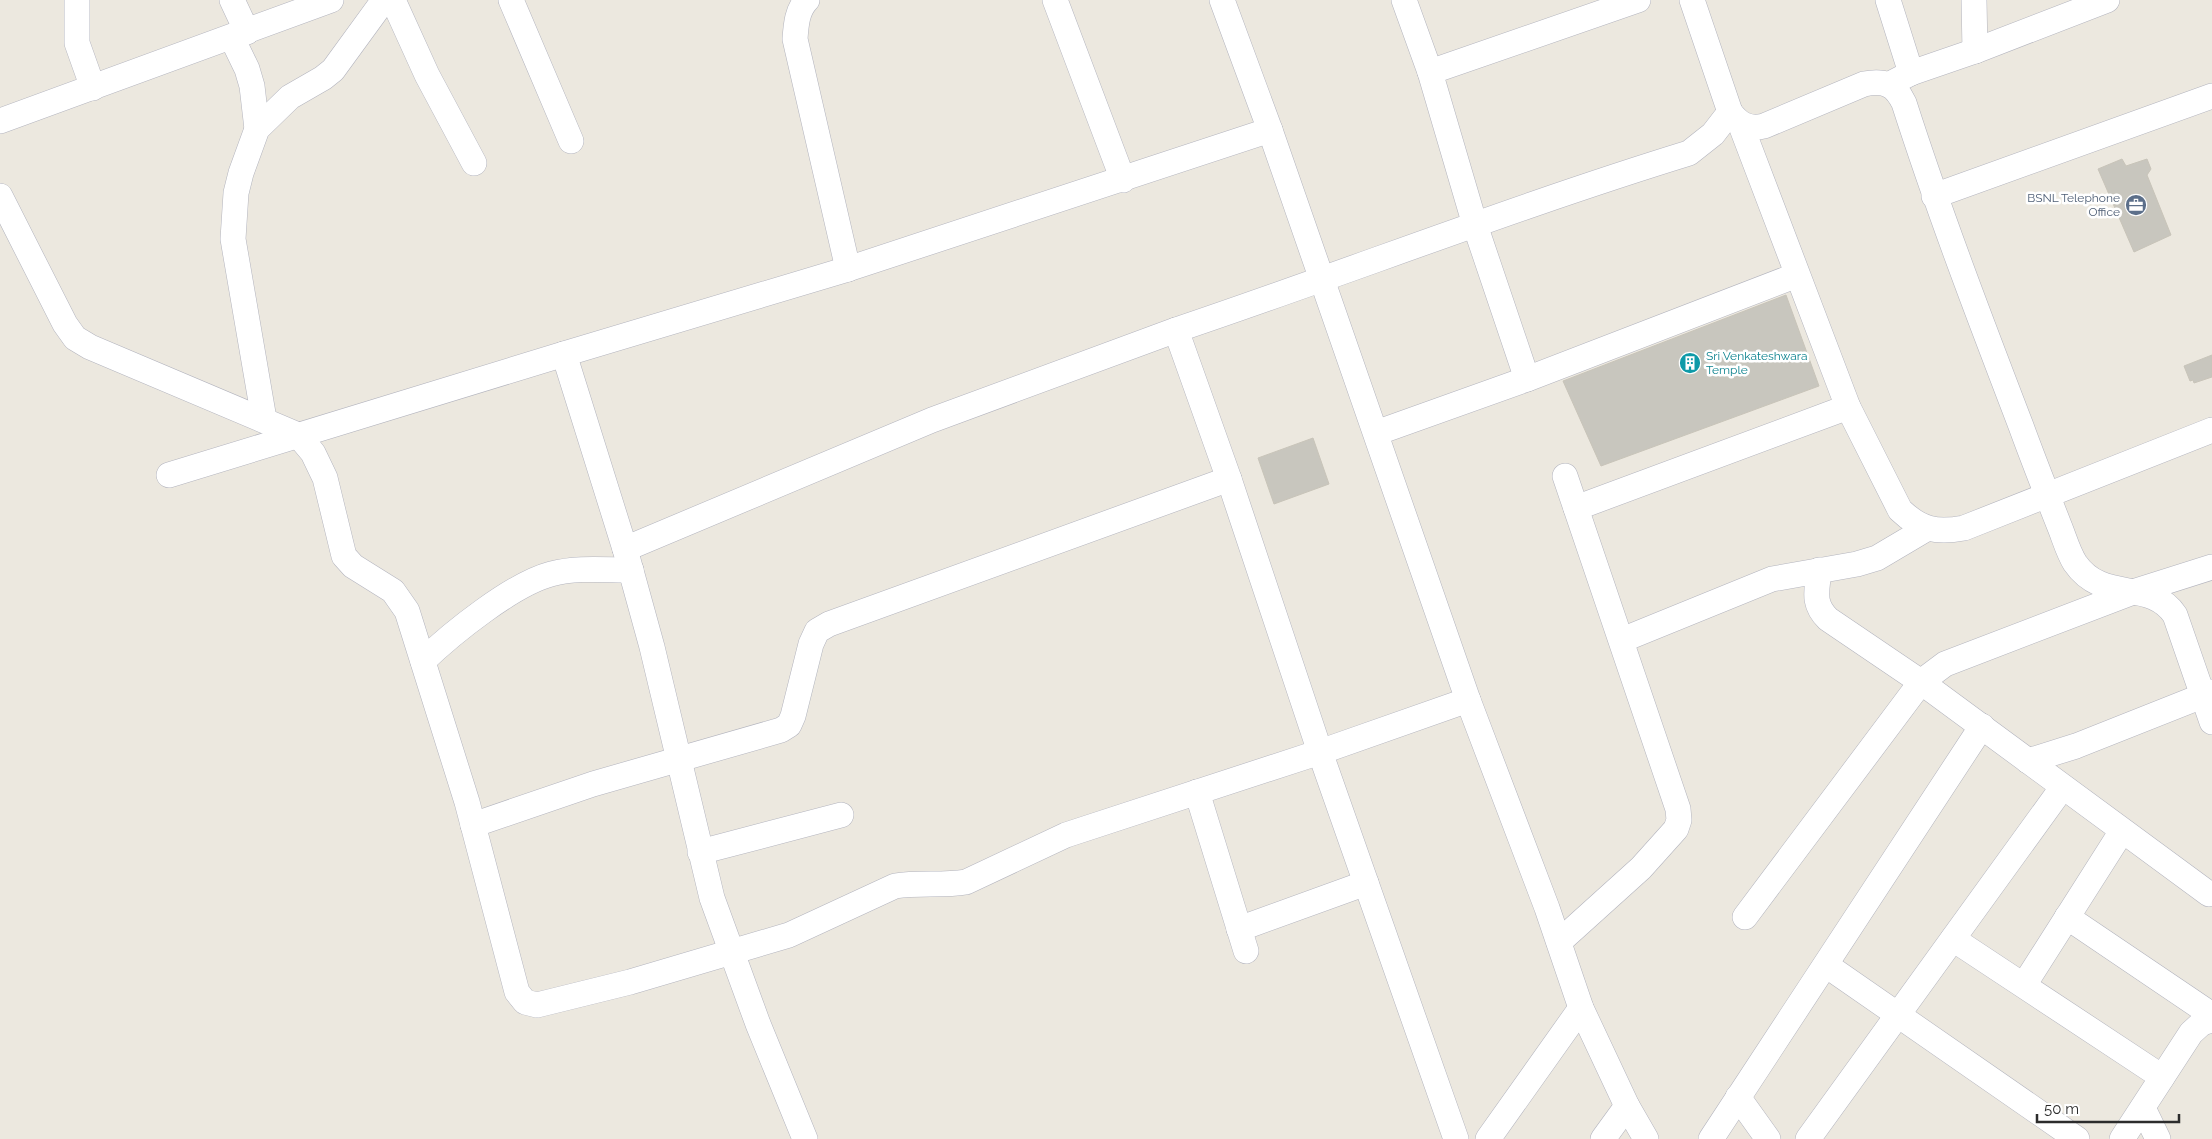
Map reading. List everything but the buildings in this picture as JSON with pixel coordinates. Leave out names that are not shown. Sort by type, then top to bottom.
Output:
[{"type":"street","points":[[77,0],[77,43],[92,88]]},
{"type":"street","points":[[232,0],[252,86],[257,129]]},
{"type":"street","points":[[0,121],[331,0]]},
{"type":"street","points":[[264,419],[233,238],[236,193],[241,173],[257,129],[290,97],[324,78],[333,70],[384,0]]},
{"type":"street","points":[[393,0],[427,75],[474,163]]},
{"type":"street","points":[[511,0],[571,141]]},
{"type":"street","points":[[807,0],[802,5],[796,22],[795,39],[848,269]]},
{"type":"street","points":[[1055,0],[1123,180]]},
{"type":"street","points":[[1222,0],[1270,130],[1468,700],[1560,942],[1582,1008],[1627,1106],[1646,1139]]},
{"type":"street","points":[[1404,0],[1430,72],[1475,225],[1527,379]]},
{"type":"street","points":[[1430,72],[1638,0]]},
{"type":"street","points":[[1692,0],[1735,117],[1848,407],[1900,510],[1912,522],[1926,529],[1946,531],[1964,528],[2212,430]]},
{"type":"street","points":[[1888,0],[1900,78],[1899,93],[1904,103],[1934,196],[2046,494],[2074,560],[2084,575],[2100,585],[2158,598],[2169,606],[2175,615],[2208,694],[2212,722]]},
{"type":"street","points":[[1974,0],[1975,50]]},
{"type":"street","points":[[1735,117],[1756,128],[1864,84],[1900,78],[2105,0]]},
{"type":"street","points":[[1934,196],[2212,96]]},
{"type":"street","points":[[423,661],[438,647],[526,583],[551,574],[628,560],[932,420],[1176,330],[1322,281],[1475,225],[1689,153],[1735,117]]},
{"type":"street","points":[[169,475],[848,269],[1123,180],[1270,130]]},
{"type":"street","points":[[0,196],[65,324],[76,338],[90,347],[298,435],[313,453],[325,478],[344,556],[353,566],[393,591],[407,611],[473,825],[517,992],[525,1002],[537,1004],[630,982],[806,929],[895,886],[912,883],[953,884],[966,882],[1066,835],[1320,752],[1468,700]]},
{"type":"street","points":[[1376,433],[1527,379],[1797,275]]},
{"type":"street","points":[[1176,330],[1230,479],[1320,752],[1456,1139]]},
{"type":"street","points":[[564,354],[628,560],[652,647],[712,898],[758,1024],[805,1139]]},
{"type":"street","points":[[1576,508],[1848,407]]},
{"type":"street","points":[[1560,942],[1642,868],[1676,829],[1679,820],[1678,809],[1622,640],[1565,476]]},
{"type":"street","points":[[473,825],[593,784],[781,730],[789,725],[793,716],[806,673],[811,644],[817,631],[829,624],[1230,479]]},
{"type":"street","points":[[1622,640],[1766,581],[1857,564],[1877,558],[1926,529]]},
{"type":"street","points":[[1745,918],[1921,682],[1945,664],[2132,592],[2212,567]]},
{"type":"street","points":[[1819,570],[1817,600],[1819,610],[1828,619],[1982,726],[2062,788],[2208,894]]},
{"type":"street","points":[[2028,761],[2076,746],[2208,694]]},
{"type":"street","points":[[1711,1139],[1982,726]]},
{"type":"street","points":[[1808,1139],[2062,788]]},
{"type":"street","points":[[1196,792],[1242,940],[1366,883]]},
{"type":"street","points":[[700,852],[841,815]]},
{"type":"street","points":[[2024,985],[2122,831]]},
{"type":"street","points":[[2067,917],[2212,1015]]},
{"type":"street","points":[[1953,939],[2162,1077]]},
{"type":"street","points":[[1826,964],[2077,1139]]},
{"type":"street","points":[[1488,1139],[1582,1008]]},
{"type":"street","points":[[2122,1139],[2191,1033],[2202,1023],[2212,1020]]},
{"type":"street","points":[[1738,1097],[1768,1139]]},
{"type":"street","points":[[1603,1139],[1627,1106]]},
{"type":"street","points":[[2142,1108],[2158,1139]]},
{"type":"place","name":"BSNL Telephone Office","points":[[2136,205]]},
{"type":"place","name":"Sri Venkateshwara Temple","points":[[1690,363]]}]
